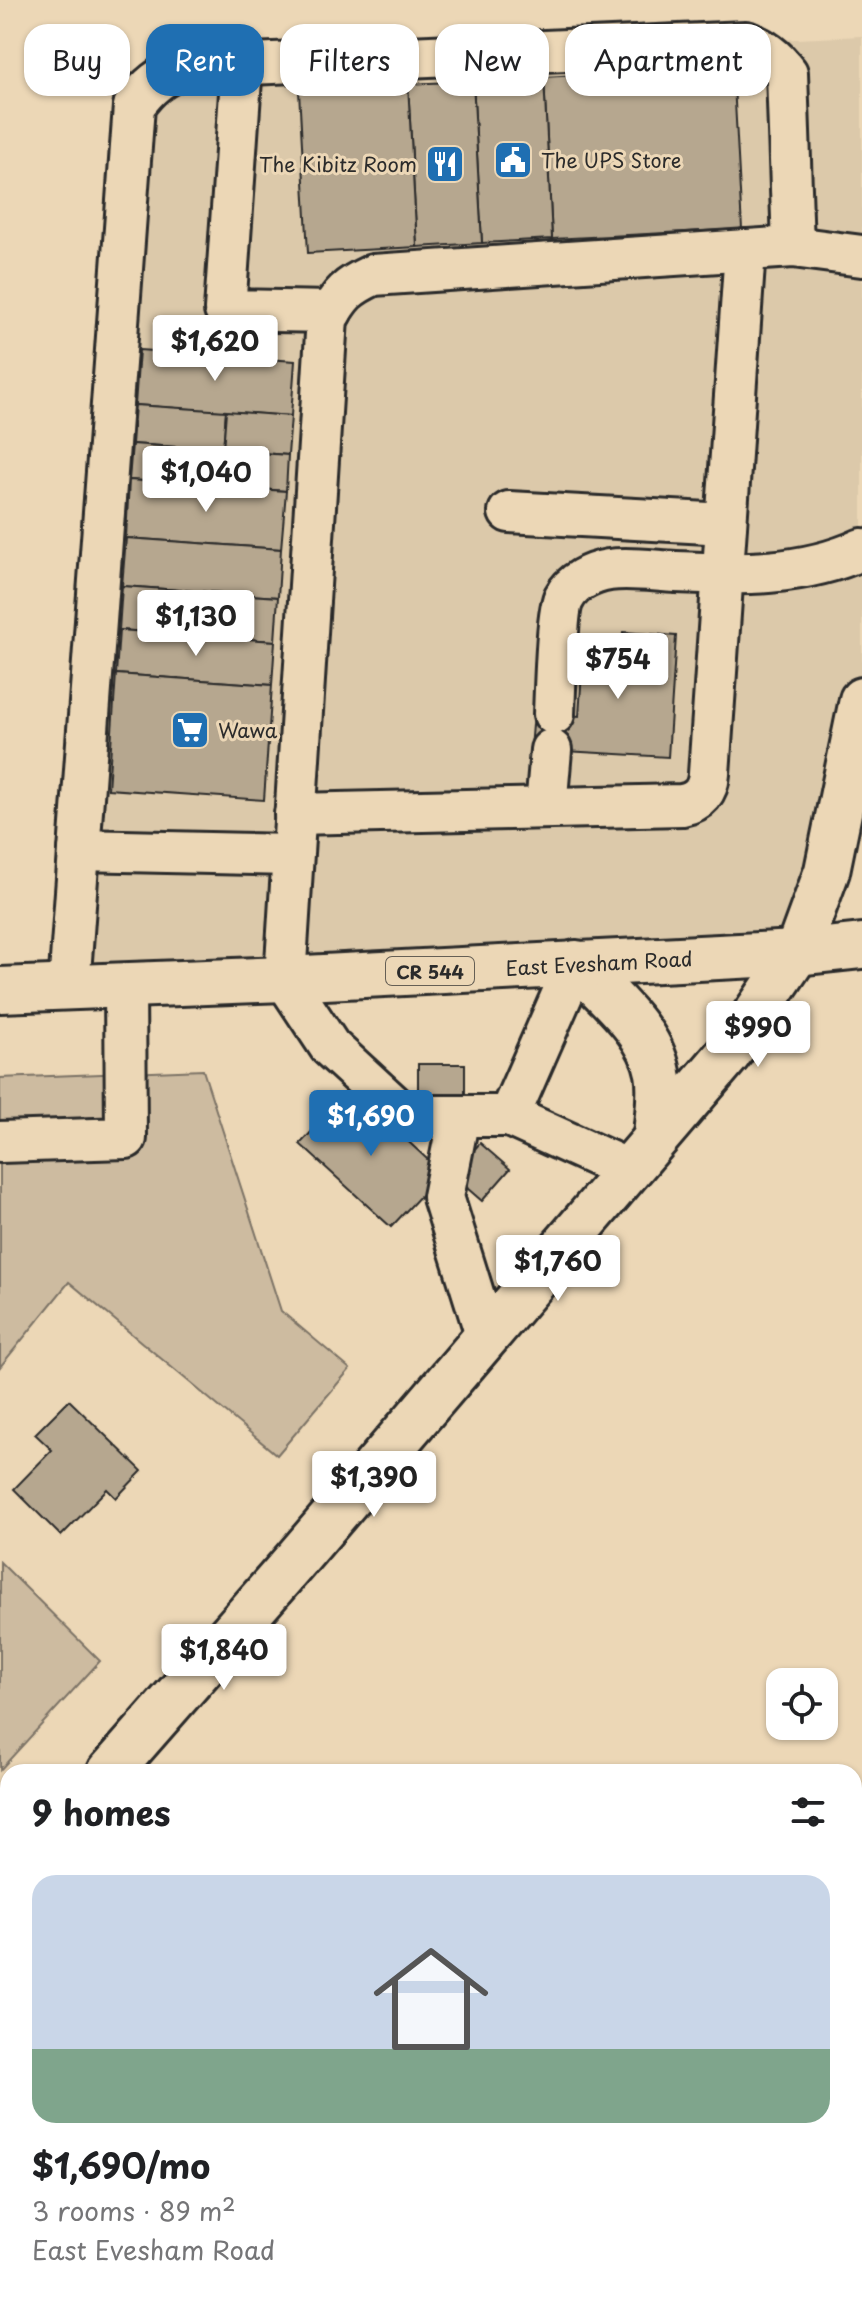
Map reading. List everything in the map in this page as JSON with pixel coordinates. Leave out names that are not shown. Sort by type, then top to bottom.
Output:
[{"type":"main road","points":[[117,1764],[729,1053],[797,953],[827,871],[862,700]]},
{"type":"main road","name":"East Evesham Road","points":[[0,990],[797,953],[862,946]]},
{"type":"main road","points":[[576,963],[634,1025],[650,1048],[659,1075],[656,1137]]},
{"type":"lane","points":[[264,63],[746,42],[762,48],[777,59],[787,73],[793,247]]},
{"type":"lane","points":[[69,987],[134,106],[146,90]]},
{"type":"lane","points":[[240,96],[225,310],[331,312]]},
{"type":"lane","points":[[628,1170],[509,1116],[405,1116],[330,1047],[285,979],[323,340],[337,299],[353,284],[373,275],[793,247],[862,256]]},
{"type":"lane","points":[[295,814],[682,805],[691,803],[705,791],[709,774],[745,250]]},
{"type":"lane","points":[[509,512],[726,524]]},
{"type":"lane","points":[[546,808],[562,600],[575,584],[592,574],[612,569],[723,575],[808,567],[862,549]]},
{"type":"lane","points":[[79,850],[292,855]]},
{"type":"lane","points":[[509,1116],[576,963]]},
{"type":"lane","points":[[0,1142],[126,1138],[125,984]]},
{"type":"lane","points":[[459,1116],[443,1197],[486,1335]]},
{"type":"shaded area","points":[[862,36],[862,708],[797,953],[69,987],[134,106],[160,96],[264,96],[264,63],[280,62],[280,96],[419,96],[419,56],[435,55],[435,96],[549,96],[549,50],[565,49],[565,96],[771,96],[771,40]]},
{"type":"shaded area","points":[[203,1070],[281,1311],[350,1369],[277,1455],[69,1282],[0,1367],[0,1078]]},
{"type":"shaded area","points":[[0,1562],[100,1661],[6,1764],[0,1764]]},
{"type":"building","points":[[565,76],[565,96],[735,96],[742,229],[552,239],[545,96],[549,96],[549,77]]},
{"type":"building","name":"The Kibitz Room","points":[[419,83],[435,83],[435,96],[474,96],[482,243],[417,247],[409,96],[419,96]]},
{"type":"building","points":[[299,96],[409,96],[417,247],[308,253]]},
{"type":"building","name":"The UPS Store","points":[[474,96],[545,96],[552,239],[482,243]]},
{"type":"building","points":[[139,350],[295,361],[291,416],[135,405]]},
{"type":"building","points":[[135,405],[226,411],[223,450],[132,444]]},
{"type":"building","points":[[226,411],[291,416],[288,455],[223,450]]},
{"type":"building","points":[[132,444],[288,455],[286,491],[129,480]]},
{"type":"building","points":[[129,480],[286,491],[281,549],[126,538]]},
{"type":"building","points":[[126,538],[281,549],[278,597],[122,586]]},
{"type":"building","points":[[122,586],[278,597],[275,641],[119,630]]},
{"type":"building","points":[[119,630],[275,641],[272,685],[116,674]]},
{"type":"building","points":[[623,632],[676,636],[668,757],[531,749],[534,712],[579,716],[584,643],[622,645]]},
{"type":"building","name":"Wawa","points":[[116,674],[272,685],[264,800],[108,789]]},
{"type":"building","points":[[418,1064],[465,1064],[465,1103],[418,1103]]},
{"type":"building","points":[[352,1089],[442,1173],[391,1227],[300,1144]]},
{"type":"building","points":[[480,1143],[510,1169],[482,1201],[452,1175]]},
{"type":"building","points":[[69,1400],[142,1471],[116,1498],[107,1489],[61,1536],[14,1489],[52,1450],[35,1434]]},
{"type":"place","name":"The UPS Store","points":[[513,160]]},
{"type":"place","name":"The Kibitz Room","points":[[445,164]]},
{"type":"place","name":"Wawa","points":[[190,730]]}]
